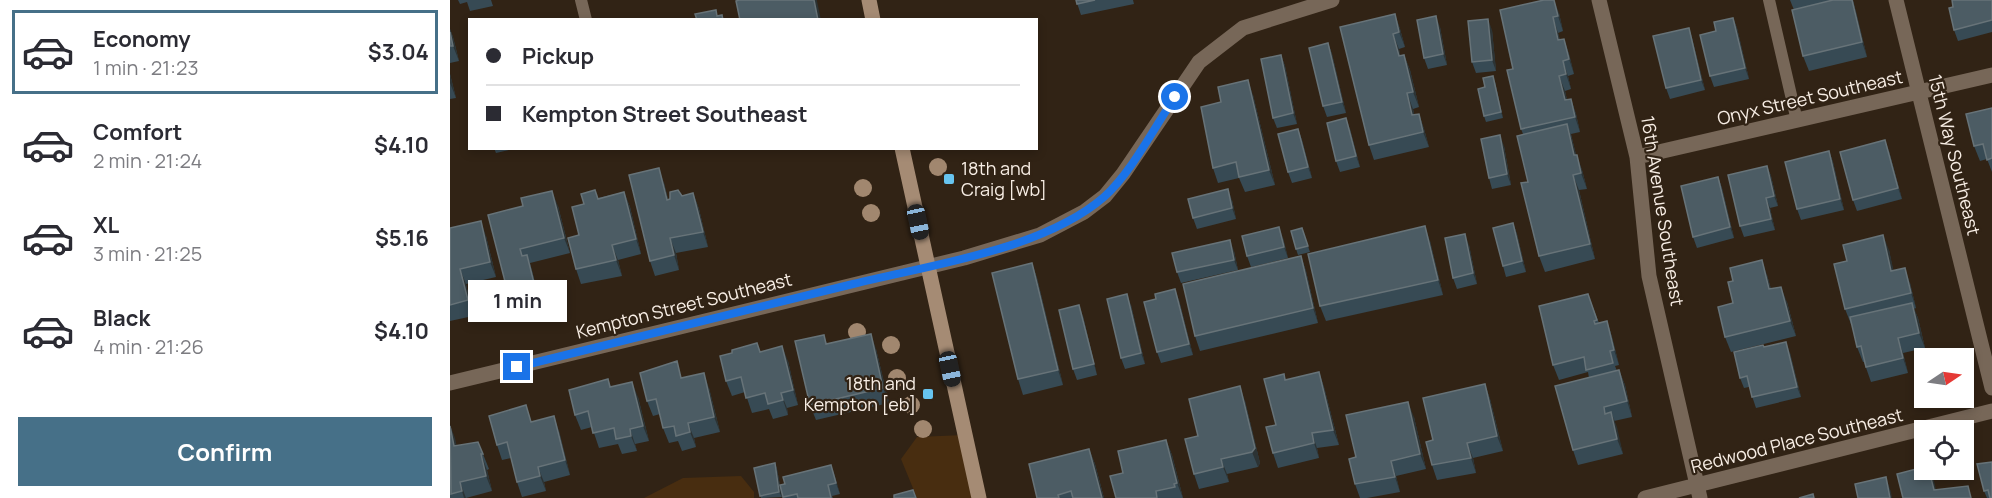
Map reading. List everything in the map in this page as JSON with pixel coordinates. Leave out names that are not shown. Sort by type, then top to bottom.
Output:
[{"type":"street","points":[[869,0],[873,18]]},
{"type":"street","name":"Kempton Street Southeast","points":[[450,383],[964,258],[1040,235],[1084,212],[1105,196],[1124,174],[1199,62],[1243,28],[1332,0]]},
{"type":"street","name":"16th Avenue Southeast","points":[[1599,0],[1637,158],[1649,276],[1698,492]]},
{"type":"street","name":"15th Way Southeast","points":[[1896,0],[1992,388]]},
{"type":"street","name":"Onyx Street Southeast","points":[[1637,158],[1992,75]]},
{"type":"street","points":[[902,150],[979,498]]},
{"type":"street","name":"Redwood Place Southeast","points":[[1645,498],[1698,492],[1992,411]]},
{"type":"lane","points":[[581,0],[586,18]]},
{"type":"lane","points":[[1769,0],[1797,121]]},
{"type":"shaded area","points":[[964,435],[979,498],[917,498],[901,459],[917,437]]},
{"type":"shaded area","points":[[741,476],[754,492],[754,498],[644,498],[683,478]]},
{"type":"building","points":[[814,0],[818,18],[740,18],[736,1]]},
{"type":"building","points":[[1076,0],[1095,0],[1077,4]]},
{"type":"building","points":[[1544,0],[1554,0],[1558,16],[1553,17],[1558,40],[1564,39],[1569,59],[1563,61],[1566,74],[1559,76],[1565,100],[1571,99],[1575,117],[1521,129],[1507,70],[1513,69],[1500,10]]},
{"type":"building","points":[[1833,0],[1852,0],[1862,42],[1803,56],[1792,10]]},
{"type":"building","points":[[1952,0],[1992,0],[1992,20],[1954,30],[1949,8],[1953,7]]},
{"type":"building","points":[[716,10],[717,16],[722,15],[723,18],[696,18],[695,14]]},
{"type":"building","points":[[1395,14],[1399,32],[1393,34],[1399,56],[1404,55],[1413,92],[1407,93],[1412,115],[1419,114],[1423,132],[1369,145],[1340,27]]},
{"type":"building","points":[[1436,16],[1443,54],[1424,58],[1417,20]]},
{"type":"building","points":[[1733,18],[1745,68],[1710,76],[1700,35],[1716,31],[1714,22]]},
{"type":"building","points":[[1488,19],[1492,60],[1472,62],[1468,21]]},
{"type":"building","points":[[1689,28],[1701,80],[1666,88],[1653,36]]},
{"type":"building","points":[[1328,43],[1342,102],[1323,106],[1309,48]]},
{"type":"building","points":[[1281,55],[1293,113],[1273,118],[1261,59]]},
{"type":"building","points":[[1493,76],[1501,112],[1484,116],[1478,89],[1485,87],[1483,78]]},
{"type":"building","points":[[1248,80],[1269,170],[1239,177],[1236,162],[1213,168],[1201,107],[1221,102],[1218,87]]},
{"type":"building","points":[[1992,108],[1992,158],[1987,160],[1983,144],[1974,146],[1966,114]]},
{"type":"building","points":[[1346,118],[1356,156],[1336,161],[1327,123]]},
{"type":"building","points":[[1567,124],[1581,173],[1573,175],[1590,244],[1539,256],[1521,183],[1528,182],[1517,136]]},
{"type":"building","points":[[1298,129],[1308,167],[1288,172],[1278,134]]},
{"type":"building","points":[[1500,135],[1507,174],[1489,178],[1481,139]]},
{"type":"building","points":[[1885,140],[1898,188],[1853,200],[1840,152]]},
{"type":"building","points":[[1829,151],[1840,199],[1797,209],[1785,162]]},
{"type":"building","points":[[1767,166],[1774,196],[1766,198],[1771,219],[1740,226],[1728,175]]},
{"type":"building","points":[[659,168],[667,200],[670,199],[670,192],[678,190],[682,196],[693,193],[703,232],[670,238],[674,255],[650,261],[629,175]]},
{"type":"building","points":[[1718,177],[1730,227],[1693,237],[1681,186]]},
{"type":"building","points":[[1228,189],[1232,208],[1193,218],[1188,199]]},
{"type":"building","points":[[595,190],[598,199],[624,192],[636,239],[612,245],[616,260],[576,269],[568,238],[579,235],[572,207],[584,204],[581,194]]},
{"type":"building","points":[[552,191],[564,238],[520,249],[522,256],[527,255],[536,291],[509,297],[488,215],[523,206],[521,198]]},
{"type":"building","points":[[481,221],[490,262],[460,269],[468,300],[450,305],[450,228]]},
{"type":"building","points":[[1513,223],[1522,261],[1503,266],[1493,228]]},
{"type":"building","points":[[1425,226],[1438,280],[1320,306],[1308,254]]},
{"type":"building","points":[[1279,227],[1284,247],[1247,256],[1242,236]]},
{"type":"building","points":[[1302,228],[1308,246],[1296,249],[1291,231]]},
{"type":"building","points":[[1465,234],[1473,273],[1453,278],[1445,238]]},
{"type":"building","points":[[1883,235],[1891,271],[1905,268],[1911,293],[1845,309],[1834,264],[1847,261],[1843,245]]},
{"type":"building","points":[[1230,240],[1234,260],[1177,272],[1172,253]]},
{"type":"building","points":[[1301,256],[1313,308],[1195,336],[1183,284]]},
{"type":"building","points":[[1762,260],[1769,289],[1781,287],[1790,321],[1725,337],[1718,307],[1733,303],[1728,282],[1733,281],[1730,268]]},
{"type":"building","points":[[1032,263],[1058,370],[1018,379],[992,273]]},
{"type":"building","points":[[1175,289],[1189,344],[1157,352],[1144,302],[1156,299],[1155,294]]},
{"type":"building","points":[[1127,294],[1141,353],[1121,358],[1107,299]]},
{"type":"building","points":[[1588,294],[1597,320],[1594,321],[1595,324],[1607,321],[1614,350],[1610,351],[1613,363],[1586,370],[1584,357],[1553,365],[1539,306]]},
{"type":"building","points":[[1912,303],[1919,333],[1898,338],[1903,358],[1866,367],[1861,346],[1857,347],[1850,317]]},
{"type":"building","points":[[1079,305],[1094,364],[1073,369],[1059,310]]},
{"type":"building","points":[[871,334],[883,388],[810,405],[795,341],[824,335],[826,344]]},
{"type":"building","points":[[1786,342],[1797,387],[1752,397],[1747,376],[1740,378],[1734,352]]},
{"type":"building","points":[[757,343],[760,352],[782,346],[793,390],[781,393],[783,400],[768,404],[765,393],[746,398],[741,377],[726,381],[720,356]]},
{"type":"building","points":[[677,361],[681,378],[704,373],[714,417],[688,423],[690,432],[676,436],[674,426],[663,428],[656,399],[647,401],[640,373]]},
{"type":"building","points":[[1619,370],[1627,401],[1604,407],[1605,414],[1611,412],[1617,439],[1573,450],[1555,386]]},
{"type":"building","points":[[1319,372],[1333,430],[1312,433],[1314,443],[1273,453],[1266,427],[1276,425],[1264,379],[1284,374],[1285,380]]},
{"type":"building","points":[[608,379],[610,387],[632,382],[643,426],[630,429],[631,436],[616,439],[614,428],[593,433],[588,411],[575,415],[569,390]]},
{"type":"building","points":[[1485,384],[1497,436],[1467,443],[1471,458],[1432,465],[1426,442],[1433,440],[1423,398]]},
{"type":"building","points":[[1240,386],[1255,448],[1252,452],[1221,459],[1223,467],[1194,474],[1185,439],[1198,436],[1189,399]]},
{"type":"building","points":[[1408,402],[1420,454],[1391,461],[1395,477],[1355,484],[1349,459],[1356,457],[1346,415]]},
{"type":"building","points":[[526,405],[531,422],[554,416],[565,460],[538,467],[540,476],[517,482],[507,442],[497,445],[489,416]]},
{"type":"building","points":[[450,426],[454,446],[478,442],[483,454],[481,454],[486,476],[460,482],[462,491],[451,494]]},
{"type":"building","points":[[1166,440],[1177,483],[1174,484],[1175,487],[1156,491],[1157,498],[1116,498],[1110,476],[1123,473],[1118,451]]},
{"type":"building","points":[[1089,449],[1102,498],[1073,498],[1071,491],[1058,495],[1059,498],[1037,498],[1029,464]]},
{"type":"building","points":[[1992,462],[1992,498],[1990,498],[1988,490],[1984,491],[1977,464]]},
{"type":"building","points":[[775,463],[779,492],[760,496],[754,468]]},
{"type":"building","points":[[831,465],[836,483],[828,485],[831,498],[798,498],[797,494],[783,497],[780,485],[785,484],[783,477]]},
{"type":"building","points":[[1914,470],[1914,480],[1932,480],[1934,490],[1968,486],[1971,498],[1903,498],[1897,474]]},
{"type":"building","points":[[1886,477],[1890,498],[1858,498],[1855,484]]},
{"type":"building","points":[[913,490],[916,498],[894,498],[894,495]]},
{"type":"building","points":[[1813,494],[1814,498],[1799,498]]},
{"type":"place","name":"18th and Craig [wb]","points":[[949,179]]},
{"type":"place","name":"18th and Kempton [eb]","points":[[928,394]]},
{"type":"route","points":[[517,367],[964,258],[1040,235],[1084,212],[1105,196],[1124,174],[1175,97]]}]
